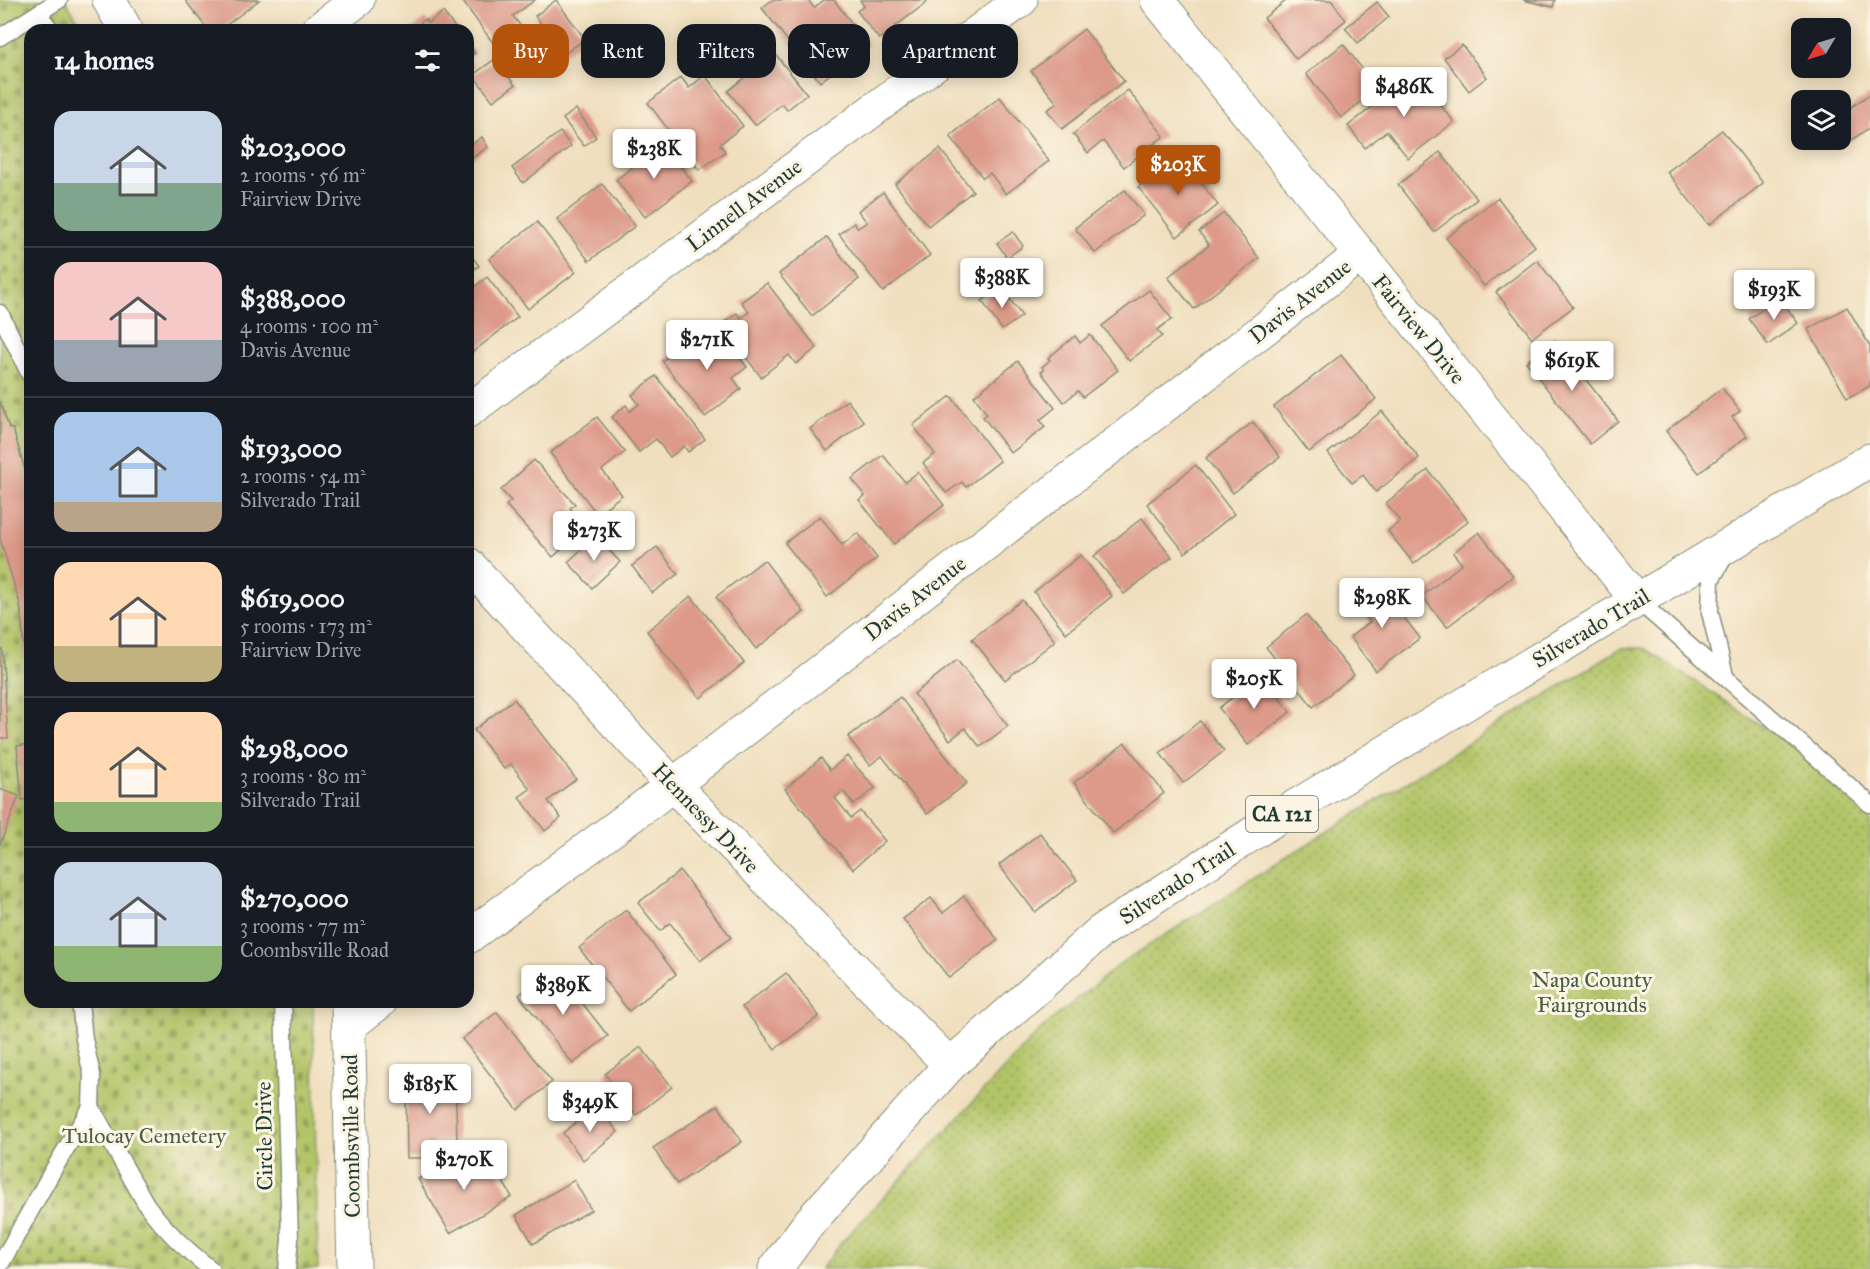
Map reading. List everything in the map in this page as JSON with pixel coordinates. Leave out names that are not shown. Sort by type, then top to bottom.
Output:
[{"type":"street","points":[[109,0],[123,24]]},
{"type":"street","points":[[326,24],[358,0]]},
{"type":"street","name":"Linnell Avenue","points":[[474,407],[1021,0]]},
{"type":"street","name":"Fairview Drive","points":[[1157,0],[1637,600]]},
{"type":"street","name":"Davis Avenue","points":[[474,933],[673,785],[1360,255]]},
{"type":"street","name":"Silverado Trail","points":[[775,1269],[809,1223],[950,1065],[1100,932],[1286,812],[1870,460]]},
{"type":"street","name":"Hennessy Drive","points":[[474,570],[673,785],[950,1065]]},
{"type":"street","points":[[348,1014],[364,1008]]},
{"type":"street","name":"Coombsville Road","points":[[348,1014],[354,1269]]},
{"type":"lane","points":[[1,35],[59,0]]},
{"type":"lane","points":[[38,13],[46,24]]},
{"type":"lane","points":[[0,313],[24,363]]},
{"type":"lane","points":[[1725,676],[1710,612],[1711,580],[1733,542]]},
{"type":"lane","points":[[1637,600],[1870,804]]},
{"type":"lane","points":[[0,1265],[91,1107],[92,1075],[84,1039],[81,1008]]},
{"type":"lane","name":"Circle Drive","points":[[283,1008],[290,1240],[287,1269]]},
{"type":"lane","points":[[91,1107],[151,1211],[188,1251],[211,1269]]},
{"type":"green space","name":"Tulocay Cemetery","points":[[0,0],[65,0],[80,24],[24,24],[24,1008],[313,1008],[318,1269],[0,1269]]},
{"type":"green space","name":"Napa County Fairgrounds","points":[[1621,648],[1644,648],[1838,776],[1870,804],[1870,1269],[821,1269],[840,1244],[1042,1028],[1121,963]]},
{"type":"building","points":[[185,0],[259,0],[228,24],[203,24]]},
{"type":"building","points":[[466,0],[535,0],[513,16],[519,24],[492,24],[492,41],[463,2]]},
{"type":"building","points":[[556,0],[581,34],[581,42],[569,50],[569,24],[541,24],[535,16]]},
{"type":"building","points":[[772,0],[808,0],[814,8],[824,0],[834,0],[853,24],[788,24],[788,41],[762,8]]},
{"type":"building","points":[[860,0],[926,0],[927,2],[898,24],[882,24],[882,37],[879,39],[870,28],[870,24],[867,24],[857,11],[864,6]]},
{"type":"building","points":[[1287,0],[1331,0],[1346,20],[1296,59],[1264,18]]},
{"type":"building","points":[[1523,0],[1555,0],[1553,7]]},
{"type":"building","points":[[1377,2],[1389,17],[1358,43],[1345,28]]},
{"type":"building","points":[[443,12],[452,24],[419,24],[425,19],[428,23]]},
{"type":"building","points":[[1084,29],[1124,81],[1062,129],[1047,110],[1057,103],[1031,71]]},
{"type":"building","points":[[1343,44],[1378,89],[1341,118],[1306,74]]},
{"type":"building","points":[[1462,45],[1487,77],[1469,91],[1444,58]]},
{"type":"building","points":[[776,55],[788,70],[788,78],[794,78],[807,94],[787,110],[782,104],[755,125],[728,91],[744,78],[776,78]]},
{"type":"building","points":[[492,61],[492,78],[510,78],[515,85],[493,101],[474,76]]},
{"type":"building","points":[[1415,73],[1454,122],[1408,158],[1387,131],[1365,148],[1348,126]]},
{"type":"building","points":[[680,78],[689,88],[701,78],[707,78],[743,126],[720,144],[725,152],[699,170],[648,103]]},
{"type":"building","points":[[1128,90],[1164,136],[1124,167],[1103,141],[1088,153],[1073,134]]},
{"type":"building","points":[[1870,94],[1870,127],[1851,141],[1851,107]]},
{"type":"building","points":[[1000,97],[1049,161],[1006,194],[990,173],[983,178],[950,136]]},
{"type":"building","points":[[576,109],[596,137],[584,146],[563,119]]},
{"type":"building","points":[[1722,130],[1763,183],[1709,225],[1667,172]]},
{"type":"building","points":[[560,132],[571,146],[523,183],[512,168]]},
{"type":"building","points":[[482,137],[488,147],[474,157],[474,143]]},
{"type":"building","points":[[663,143],[692,181],[645,217],[616,180]]},
{"type":"building","points":[[940,149],[973,191],[928,226],[895,184]]},
{"type":"building","points":[[1440,152],[1477,199],[1434,232],[1398,185]]},
{"type":"building","points":[[1180,155],[1218,205],[1177,237],[1138,187]]},
{"type":"building","points":[[602,184],[635,226],[589,261],[557,219]]},
{"type":"building","points":[[1125,190],[1144,215],[1095,253],[1075,228]]},
{"type":"building","points":[[883,192],[930,255],[883,292],[839,234],[854,223],[858,228],[867,222],[858,211]]},
{"type":"building","points":[[1498,198],[1535,246],[1484,286],[1446,238]]},
{"type":"building","points":[[1224,213],[1259,258],[1194,309],[1168,277],[1209,245],[1199,232]]},
{"type":"building","points":[[537,222],[576,272],[528,309],[489,259]]},
{"type":"building","points":[[1013,232],[1023,246],[1007,258],[997,243]]},
{"type":"building","points":[[827,237],[859,279],[812,316],[779,274]]},
{"type":"building","points":[[474,259],[479,266],[474,269]]},
{"type":"building","points":[[1537,260],[1573,307],[1532,338],[1496,292]]},
{"type":"building","points":[[487,277],[518,317],[474,351],[474,287]]},
{"type":"building","points":[[767,283],[817,348],[796,364],[789,355],[761,377],[721,325],[737,313],[741,318],[749,312],[741,302]]},
{"type":"building","points":[[1001,287],[1022,316],[1002,330],[982,301]]},
{"type":"building","points":[[1149,290],[1172,319],[1157,330],[1162,336],[1129,361],[1102,326]]},
{"type":"building","points":[[1779,297],[1798,323],[1768,345],[1749,319]]},
{"type":"building","points":[[1847,307],[1870,346],[1870,386],[1847,398],[1808,329]]},
{"type":"building","points":[[716,328],[747,367],[733,378],[741,389],[705,417],[662,361],[681,346],[685,351]]},
{"type":"building","points":[[1090,335],[1118,370],[1083,397],[1078,391],[1064,402],[1041,372],[1044,370],[1042,367],[1050,360],[1048,358],[1075,336],[1080,343]]},
{"type":"building","points":[[1555,340],[1618,421],[1590,444],[1526,362]]},
{"type":"building","points":[[1341,355],[1376,399],[1309,452],[1274,407]]},
{"type":"building","points":[[1018,361],[1055,408],[1040,420],[1045,427],[1011,453],[983,417],[987,414],[974,396]]},
{"type":"building","points":[[656,376],[705,439],[688,452],[684,446],[670,457],[656,439],[639,452],[612,417],[626,405],[630,411],[639,404],[632,395]]},
{"type":"building","points":[[1722,388],[1740,411],[1732,417],[1747,436],[1699,473],[1666,431]]},
{"type":"building","points":[[951,396],[1000,461],[966,487],[962,482],[946,493],[923,463],[935,454],[913,425]]},
{"type":"building","points":[[847,400],[864,422],[827,451],[810,429]]},
{"type":"building","points":[[0,401],[9,428],[13,429],[24,467],[24,647],[20,604],[0,539]]},
{"type":"building","points":[[1382,411],[1419,458],[1376,492],[1363,475],[1352,483],[1328,453]]},
{"type":"building","points":[[597,417],[625,452],[602,470],[622,495],[597,514],[550,453]]},
{"type":"building","points":[[1253,422],[1280,457],[1233,493],[1206,458]]},
{"type":"building","points":[[883,455],[905,482],[918,472],[944,505],[894,544],[859,500],[865,496],[852,479]]},
{"type":"building","points":[[534,460],[575,504],[570,508],[592,532],[574,548],[569,543],[553,557],[506,505],[511,501],[501,490]]},
{"type":"building","points":[[1196,465],[1234,514],[1185,553],[1147,504]]},
{"type":"building","points":[[1428,470],[1468,521],[1414,564],[1388,531],[1400,521],[1386,503]]},
{"type":"building","points":[[820,516],[842,545],[858,533],[877,558],[827,597],[785,543]]},
{"type":"building","points":[[1142,518],[1172,557],[1124,594],[1094,556]]},
{"type":"building","points":[[1479,532],[1513,576],[1447,627],[1422,596],[1462,564],[1453,553]]},
{"type":"building","points":[[596,536],[620,562],[592,588],[568,562]]},
{"type":"building","points":[[657,547],[678,574],[652,593],[632,566]]},
{"type":"building","points":[[1081,555],[1112,596],[1066,633],[1034,592]]},
{"type":"building","points":[[764,560],[804,612],[756,649],[716,597]]},
{"type":"building","points":[[1378,584],[1420,638],[1376,671],[1350,637],[1370,622],[1355,602]]},
{"type":"building","points":[[691,596],[744,663],[700,698],[647,631]]},
{"type":"building","points":[[1022,600],[1055,641],[1005,680],[972,639]]},
{"type":"building","points":[[1306,615],[1354,675],[1313,707],[1266,647]]},
{"type":"building","points":[[0,649],[2,649],[8,738],[0,738]]},
{"type":"building","points":[[957,660],[1008,726],[980,747],[965,728],[950,740],[914,694]]},
{"type":"building","points":[[1261,675],[1290,712],[1248,745],[1219,708]]},
{"type":"building","points":[[900,697],[967,783],[927,814],[882,756],[870,765],[848,737]]},
{"type":"building","points":[[514,699],[576,779],[548,801],[561,818],[545,831],[519,797],[530,789],[511,764],[504,769],[474,730]]},
{"type":"building","points":[[1200,721],[1224,751],[1183,783],[1160,753]]},
{"type":"building","points":[[1125,743],[1164,793],[1113,833],[1074,783]]},
{"type":"building","points":[[24,745],[24,800],[22,800],[17,746]]},
{"type":"building","points":[[847,756],[875,788],[854,805],[843,791],[835,798],[851,818],[860,811],[885,841],[853,869],[785,789],[821,758],[830,770]]},
{"type":"building","points":[[0,789],[19,796],[0,845]]},
{"type":"building","points":[[1040,833],[1077,880],[1035,912],[999,865]]},
{"type":"building","points":[[680,871],[731,937],[700,961],[670,923],[660,931],[638,903]]},
{"type":"building","points":[[964,896],[998,940],[949,978],[903,919],[931,898],[943,913]]},
{"type":"building","points":[[626,910],[676,974],[629,1011],[579,948]]},
{"type":"building","points":[[554,967],[608,1036],[573,1064],[519,995]]},
{"type":"building","points":[[786,973],[819,1016],[775,1049],[742,1007]]},
{"type":"building","points":[[497,1012],[552,1082],[518,1110],[462,1039]]},
{"type":"building","points":[[641,1047],[672,1087],[636,1115],[605,1074]]},
{"type":"building","points":[[412,1077],[455,1077],[457,1140],[434,1141],[434,1158],[407,1158],[406,1096],[413,1096]]},
{"type":"building","points":[[718,1105],[742,1142],[677,1184],[653,1148]]},
{"type":"building","points":[[597,1106],[618,1132],[583,1160],[563,1133]]},
{"type":"building","points":[[457,1156],[465,1170],[488,1156],[512,1197],[450,1233],[418,1179]]},
{"type":"building","points":[[574,1180],[591,1210],[533,1244],[516,1215]]}]
